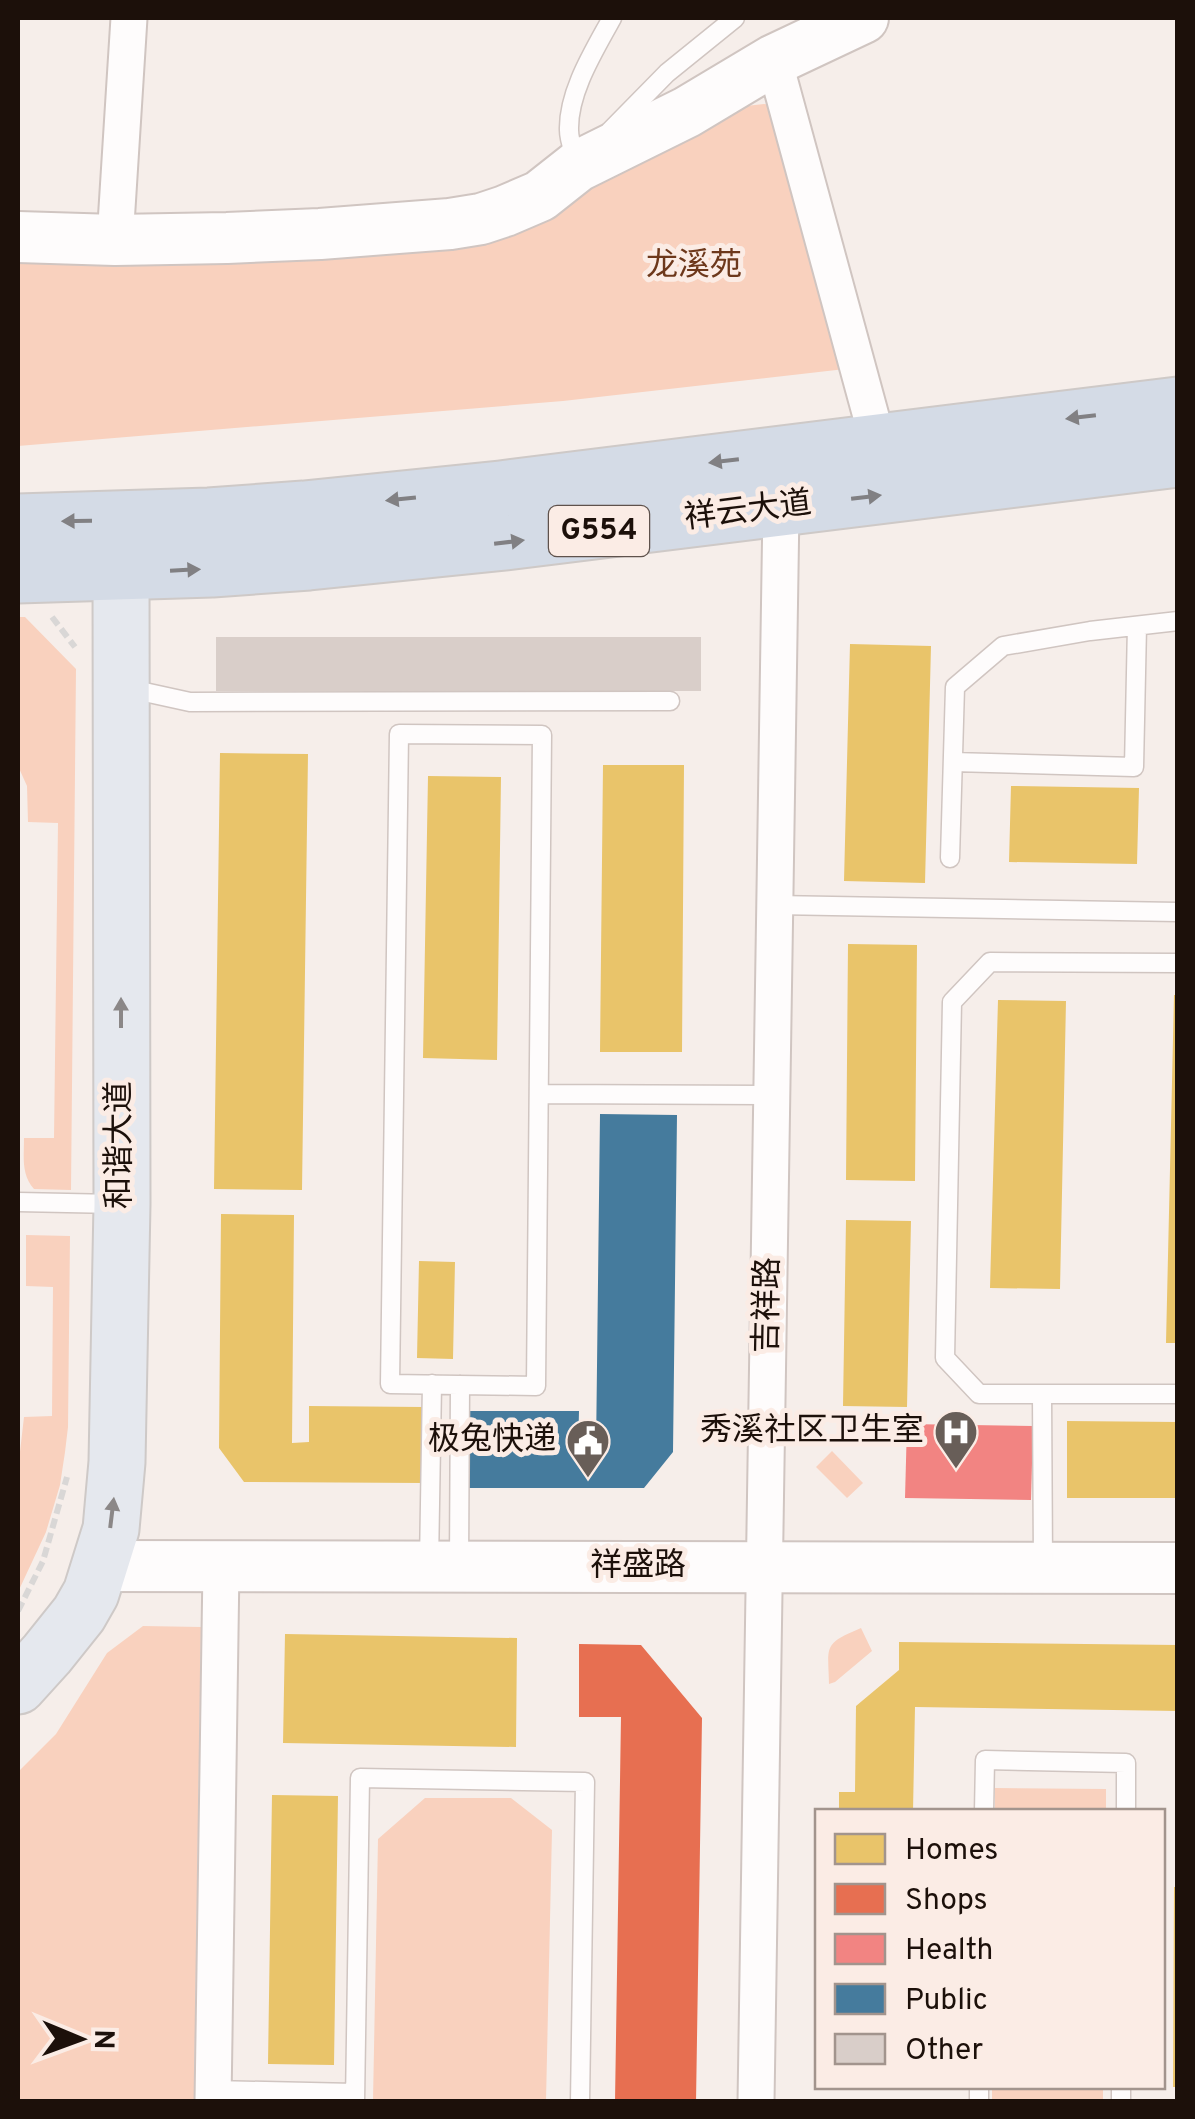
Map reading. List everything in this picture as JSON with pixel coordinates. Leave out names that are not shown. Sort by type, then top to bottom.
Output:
[{"type":"highway","name":"祥云大道","points":[[29,593],[121,574],[309,562],[506,542],[780,481],[878,442],[1178,405]]},
{"type":"highway","name":"祥云大道","points":[[18,522],[304,508],[500,489],[780,481],[1178,459]]},
{"type":"main road","name":"和谐大道","points":[[18,1686],[79,1614],[91,1592],[111,1528],[117,1462],[122,1204],[121,574]]},
{"type":"street","points":[[115,240],[130,18]]},
{"type":"street","points":[[18,237],[115,240],[320,234],[482,219],[540,196],[578,166],[687,112],[774,60],[863,18]]},
{"type":"street","points":[[774,60],[878,442]]},
{"type":"street","name":"吉祥路","points":[[756,2102],[780,481]]},
{"type":"street","name":"祥盛路","points":[[98,1566],[1178,1568]]},
{"type":"street","points":[[213,2096],[222,1567]]},
{"type":"lane","points":[[612,18],[584,75],[570,118],[570,144],[578,166],[667,73],[736,18]]},
{"type":"lane","points":[[950,858],[955,687],[1003,646],[1178,621]]},
{"type":"lane","points":[[952,762],[1134,767],[1137,626]]},
{"type":"lane","points":[[121,687],[190,702],[670,702]]},
{"type":"lane","points":[[398,734],[542,736],[539,1094],[536,1386],[390,1384],[398,734]]},
{"type":"lane","points":[[775,906],[1178,912]]},
{"type":"lane","points":[[1178,963],[990,962],[952,1002],[944,1358],[978,1394],[1178,1394]]},
{"type":"lane","points":[[539,1094],[772,1095]]},
{"type":"lane","points":[[18,1202],[122,1204]]},
{"type":"lane","points":[[432,1384],[444,1567]]},
{"type":"lane","points":[[444,1567],[460,1385]]},
{"type":"lane","points":[[1042,1394],[1043,1568]]},
{"type":"lane","points":[[984,1809],[985,1760],[1126,1762],[1126,1809]]},
{"type":"lane","points":[[213,2096],[355,2097],[360,1778],[585,1782],[580,2102]]},
{"type":"path","points":[[29,593],[78,652]]},
{"type":"path","points":[[18,1611],[43,1561],[69,1464]]},
{"type":"green space","name":"龙溪苑","points":[[773,105],[845,369],[563,401],[18,446],[18,253],[503,233],[737,107]]},
{"type":"green space","points":[[18,617],[25,617],[76,669],[71,1190],[34,1189],[24,1165],[24,1138],[54,1138],[58,823],[28,822],[27,786],[18,766]]},
{"type":"green space","points":[[26,1235],[70,1236],[68,1427],[60,1485],[46,1532],[18,1592],[18,1469],[24,1417],[52,1416],[53,1287],[26,1286]]},
{"type":"green space","points":[[832,1451],[863,1483],[847,1498],[816,1467]]},
{"type":"green space","points":[[143,1626],[201,1627],[194,2101],[18,2102],[18,1772],[56,1734],[107,1653]]},
{"type":"green space","points":[[861,1628],[872,1651],[829,1684],[830,1647]]},
{"type":"green space","points":[[995,1788],[1106,1789],[1106,1809],[995,1809]]},
{"type":"green space","points":[[425,1798],[511,1798],[552,1830],[546,2101],[373,2101],[378,1839]]},
{"type":"green space","points":[[992,2089],[1103,2089],[1103,2101],[992,2101]]},
{"type":"building: Homes","points":[[850,644],[931,646],[925,883],[844,881]]},
{"type":"building: Homes","points":[[220,753],[308,754],[302,1190],[214,1189]]},
{"type":"building: Homes","points":[[603,765],[684,765],[682,1052],[600,1052]]},
{"type":"building: Homes","points":[[428,776],[501,777],[497,1060],[423,1058]]},
{"type":"building: Homes","points":[[1011,786],[1139,788],[1137,864],[1009,862]]},
{"type":"building: Homes","points":[[848,944],[917,945],[915,1181],[846,1180]]},
{"type":"building: Homes","points":[[1174,995],[1178,995],[1178,1343],[1166,1343]]},
{"type":"building: Homes","points":[[998,1000],[1066,1001],[1060,1289],[990,1288]]},
{"type":"building: Homes","points":[[221,1214],[294,1215],[292,1443],[309,1442],[309,1406],[423,1407],[422,1483],[244,1482],[219,1448]]},
{"type":"building: Homes","points":[[846,1220],[911,1221],[907,1407],[843,1406]]},
{"type":"building: Homes","points":[[419,1261],[455,1262],[453,1359],[417,1358]]},
{"type":"building: Homes","points":[[1067,1421],[1178,1422],[1178,1498],[1067,1498]]},
{"type":"building: Homes","points":[[285,1634],[517,1638],[516,1747],[283,1743]]},
{"type":"building: Homes","points":[[899,1642],[1178,1645],[1178,1711],[915,1707],[913,1809],[839,1809],[839,1792],[855,1792],[856,1706],[899,1670]]},
{"type":"building: Homes","points":[[272,1795],[338,1796],[334,2065],[268,2064]]},
{"type":"building: Homes","points":[[1174,1887],[1178,1887],[1178,2087],[1173,2087]]},
{"type":"building: Shops","points":[[579,1644],[641,1645],[702,1718],[696,2102],[615,2102],[621,1717],[579,1717]]},
{"type":"building: Health","points":[[907,1424],[1033,1426],[1031,1500],[905,1498]]},
{"type":"building: Public","points":[[600,1114],[677,1115],[673,1452],[644,1488],[469,1488],[469,1411],[579,1411],[578,1451],[596,1451]]},
{"type":"building: Other","points":[[216,637],[701,637],[701,691],[216,691]]},
{"type":"place","name":"秀溪社区卫生室","points":[[956,1470]]},
{"type":"place","name":"极兔快递","points":[[588,1479]]}]
